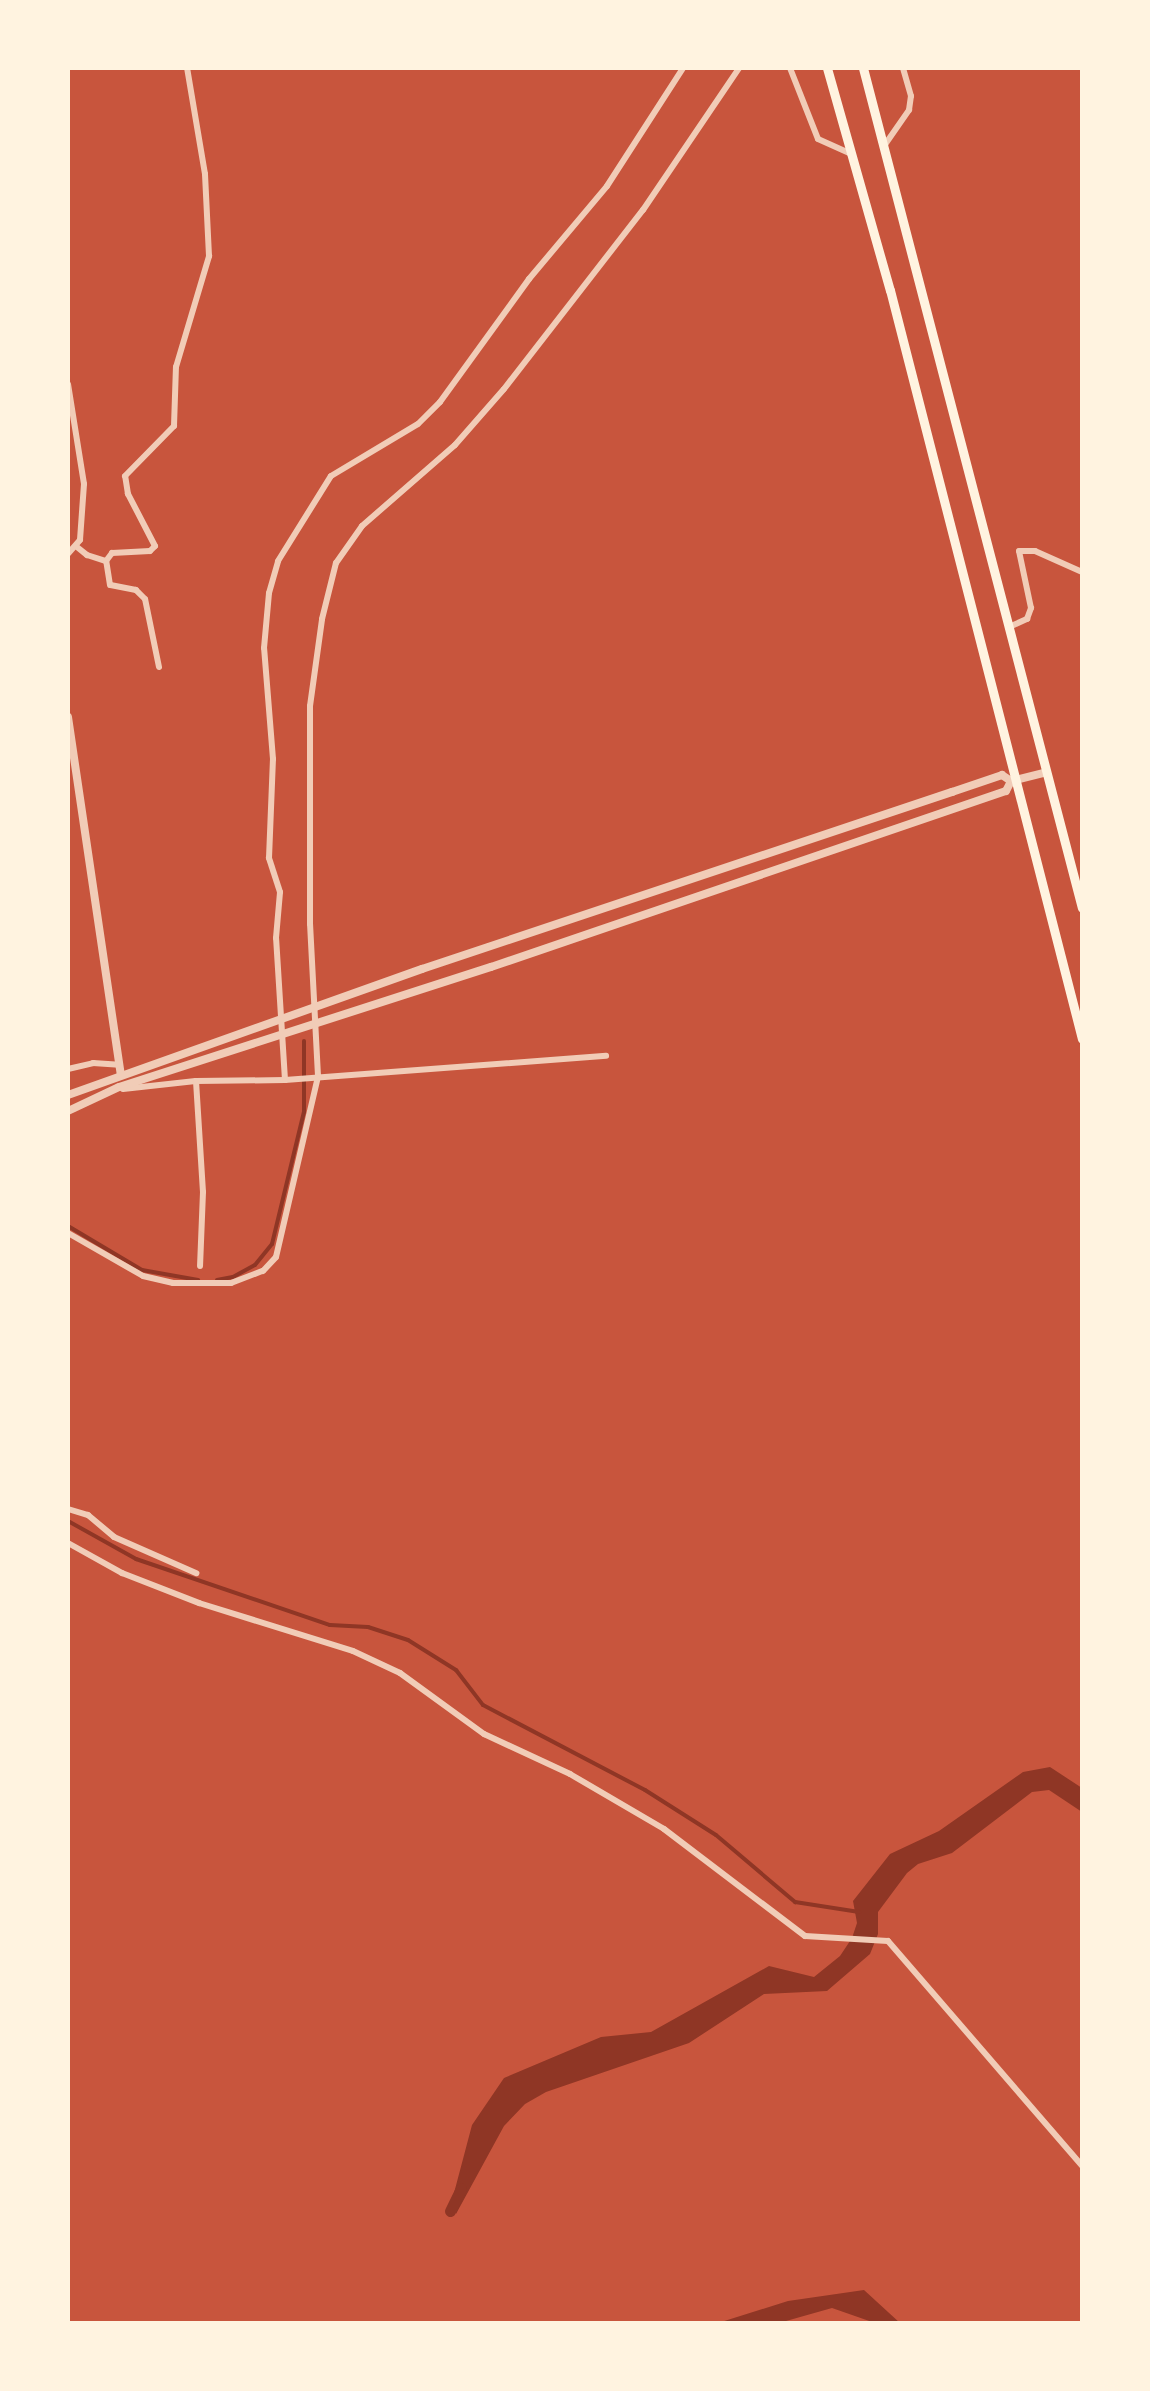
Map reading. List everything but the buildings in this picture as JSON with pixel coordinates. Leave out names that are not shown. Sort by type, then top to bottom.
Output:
[{"type":"main road","points":[[827,68],[1082,1039]]},
{"type":"main road","points":[[863,68],[1082,908]]},
{"type":"street","points":[[159,668],[145,599],[136,590],[110,585],[106,561],[112,553],[150,552],[155,546],[128,494],[125,476],[174,426],[176,367],[209,256],[205,174],[187,68]]},
{"type":"street","points":[[288,1080],[276,938],[280,892],[269,858],[273,759],[264,648],[269,593],[278,561],[330,476],[418,424],[440,402],[528,279],[607,186],[684,68]]},
{"type":"street","points":[[68,1234],[156,1280],[216,1286],[263,1271],[281,1247],[315,1077],[318,1024],[310,924],[310,706],[322,619],[336,563],[373,515],[455,445],[504,389],[643,210],[739,68]]},
{"type":"street","points":[[790,68],[818,139],[851,154]]},
{"type":"street","points":[[884,146],[909,110],[911,96],[903,68]]},
{"type":"street","points":[[68,384],[84,484],[77,546],[68,554]]},
{"type":"street","points":[[77,546],[87,555],[106,561]]},
{"type":"street","points":[[1010,627],[1026,619],[1031,608],[1019,551],[1036,551],[1082,572]]},
{"type":"street","points":[[68,717],[120,1070],[119,1088]]},
{"type":"street","points":[[68,1095],[120,1070],[284,1020],[1002,775],[1014,780],[1047,772]]},
{"type":"street","points":[[68,1110],[119,1088],[1006,791],[1014,780]]},
{"type":"street","points":[[119,1088],[196,1081],[358,1078],[606,1056]]},
{"type":"street","points":[[68,1069],[93,1063],[120,1070]]},
{"type":"street","points":[[196,1081],[203,1192],[200,1266]]},
{"type":"street","points":[[68,1509],[88,1515],[114,1537],[196,1573]]},
{"type":"street","points":[[68,1543],[122,1573],[198,1603],[353,1651],[400,1673],[504,1746],[570,1774],[664,1829],[797,1931],[812,1938],[882,1939],[901,1953],[1082,2166]]},
{"type":"shaded area","points":[[1050,1767],[1082,1788],[1082,1812],[1049,1790],[1032,1792],[952,1853],[918,1864],[907,1873],[878,1912],[878,1934],[870,1954],[827,1991],[764,1994],[689,2043],[546,2092],[525,2104],[504,2126],[456,2214],[454,2193],[472,2125],[504,2078],[601,2037],[651,2032],[769,1966],[814,1977],[840,1956],[852,1938],[857,1923],[853,1901],[890,1854],[939,1831],[1023,1772]]},
{"type":"shaded area","points":[[864,2290],[900,2323],[875,2323],[832,2308],[779,2323],[718,2323],[788,2301]]},
{"type":"waterway","points":[[217,1280],[233,1277],[255,1265],[272,1244],[304,1112],[304,1041]]},
{"type":"waterway","points":[[68,1226],[142,1270],[198,1280]]},
{"type":"waterway","points":[[68,1521],[136,1559],[330,1625],[368,1627],[408,1640],[456,1670],[483,1705],[645,1790],[716,1835],[795,1902],[859,1912]]},
{"type":"waterway","points":[[450,2211],[461,2188]]}]
